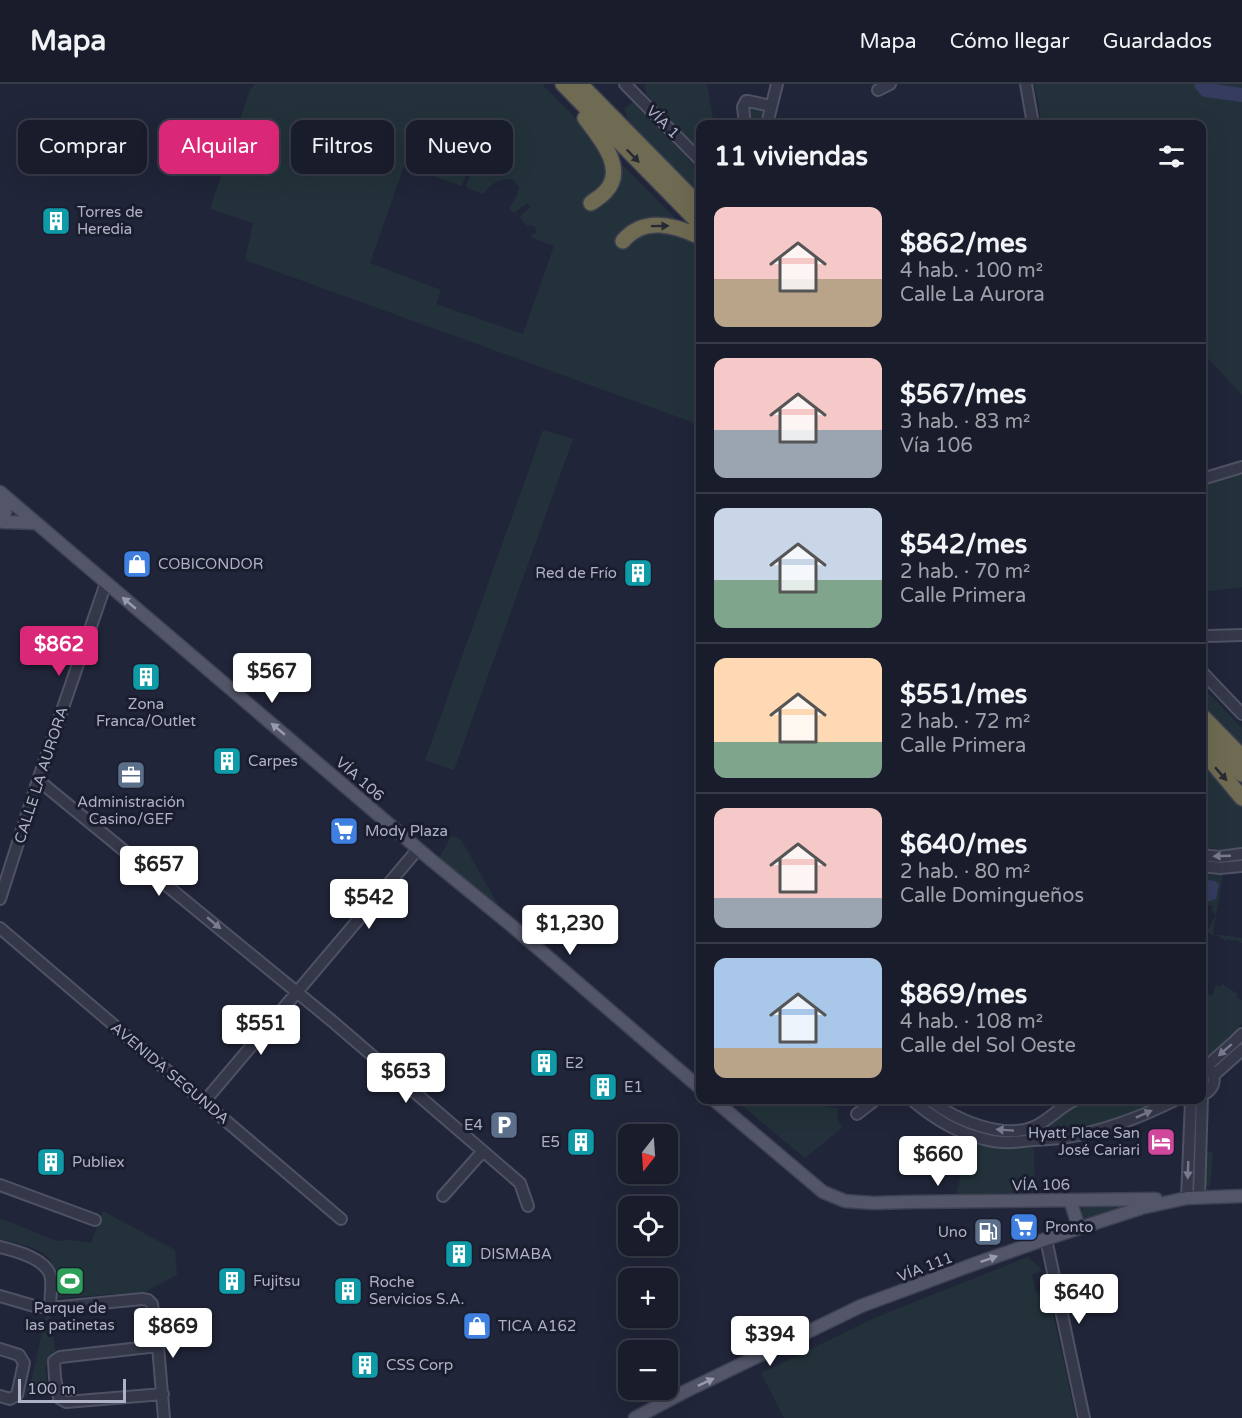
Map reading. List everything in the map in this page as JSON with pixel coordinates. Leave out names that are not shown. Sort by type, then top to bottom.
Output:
[{"type":"highway","points":[[556,84],[569,96],[612,159],[613,174],[610,186],[606,192],[591,203]]},
{"type":"highway","points":[[563,84],[696,220]]},
{"type":"highway","points":[[580,84],[696,202]]},
{"type":"highway","points":[[623,241],[637,230],[658,225],[674,226],[696,235]]},
{"type":"highway","points":[[1206,720],[1242,757]]},
{"type":"highway","points":[[1206,736],[1242,774]]},
{"type":"highway","points":[[1206,755],[1242,798]]},
{"type":"main road","name":"VÍA 106","points":[[2,494],[696,1085]]},
{"type":"main road","points":[[2,494],[6,508],[3,522],[36,523]]},
{"type":"main road","name":"VÍA 106","points":[[719,1104],[823,1192],[845,1201],[896,1203],[1193,1198]]},
{"type":"main road","name":"VÍA 111","points":[[635,1418],[861,1306],[1046,1239],[1141,1208],[1193,1198],[1242,1196]]},
{"type":"main road","points":[[1070,1200],[1079,1228]]},
{"type":"street","name":"VÍA 1","points":[[625,84],[636,90],[696,156]]},
{"type":"street","points":[[768,120],[777,84]]},
{"type":"street","points":[[878,90],[890,84]]},
{"type":"street","points":[[1026,84],[1032,120]]},
{"type":"street","points":[[745,120],[743,107],[746,101],[771,106]]},
{"type":"street","points":[[1206,478],[1242,467]]},
{"type":"street","name":"CALLE LA AURORA","points":[[0,899],[38,780],[106,583]]},
{"type":"street","points":[[1209,636],[1242,635]]},
{"type":"street","points":[[1206,676],[1242,714]]},
{"type":"street","points":[[38,780],[297,992],[520,1183],[528,1206]]},
{"type":"street","points":[[204,1102],[418,849]]},
{"type":"street","points":[[1206,855],[1219,857],[1242,854]]},
{"type":"street","points":[[1206,866],[1242,866]]},
{"type":"street","name":"AVENIDA SEGUNDA","points":[[0,928],[341,1219]]},
{"type":"street","points":[[1208,1068],[1242,1034]]},
{"type":"street","points":[[1208,1068],[1242,1050]]},
{"type":"street","points":[[1206,1092],[1213,1086],[1208,1068]]},
{"type":"street","points":[[856,1114],[870,1104]]},
{"type":"street","points":[[917,1104],[944,1123],[974,1136],[1007,1143],[1068,1137],[1122,1123],[1167,1104]]},
{"type":"street","points":[[936,1104],[959,1118],[1005,1131],[1030,1129],[1044,1122],[1067,1104]]},
{"type":"street","points":[[1191,1104],[1193,1198]]},
{"type":"street","points":[[1193,1198],[1201,1104]]},
{"type":"street","points":[[1030,1129],[1033,1140]]},
{"type":"street","points":[[444,1196],[483,1151]]},
{"type":"street","points":[[0,1185],[95,1220]]},
{"type":"street","points":[[1046,1239],[1084,1418]]},
{"type":"street","points":[[0,1246],[24,1254],[48,1270],[51,1277],[50,1308]]},
{"type":"street","points":[[0,1296],[50,1308],[148,1300],[152,1304],[158,1346],[164,1418]]},
{"type":"street","points":[[158,1346],[60,1357],[54,1362],[55,1378],[59,1398],[66,1402],[163,1394]]},
{"type":"street","points":[[0,1349],[20,1355],[24,1363],[17,1395],[10,1399],[0,1396]]},
{"type":"shaded area","points":[[255,84],[542,84],[696,239],[696,424],[245,260],[253,223],[210,209],[222,174],[279,174],[279,120],[240,120],[250,90]],"holes":[[[406,120],[513,120],[513,174],[471,174],[467,188],[483,194],[496,182],[513,180],[519,187],[517,196],[509,208],[514,213],[527,203],[531,207],[520,218],[527,226],[532,225],[536,228],[536,233],[531,237],[554,246],[523,334],[436,304],[441,290],[370,263],[404,166],[406,167]]]},
{"type":"shaded area","points":[[644,84],[707,84],[713,120],[696,120],[696,148],[647,95]]},
{"type":"shaded area","points":[[1034,84],[1242,84],[1242,395],[1206,356],[1206,120],[1041,120]]},
{"type":"shaded area","points":[[633,102],[696,167],[696,193],[629,121],[624,109]]},
{"type":"shaded area","points":[[748,104],[768,109],[765,120],[748,120]]},
{"type":"shaded area","points":[[430,174],[466,174],[462,186]]},
{"type":"shaded area","points":[[543,430],[573,439],[454,770],[425,760]]},
{"type":"shaded area","points":[[1242,474],[1242,587],[1206,592],[1207,484]]},
{"type":"shaded area","points":[[1206,690],[1242,728],[1242,753],[1206,715]]},
{"type":"shaded area","points":[[1206,761],[1242,802],[1242,851],[1227,852],[1206,847]]},
{"type":"shaded area","points":[[453,836],[463,843],[501,910],[439,858]]},
{"type":"shaded area","points":[[1206,872],[1223,875],[1213,934],[1242,938],[1242,943],[1234,939],[1226,941],[1207,931],[1216,915],[1211,911],[1213,907],[1206,903]]},
{"type":"shaded area","points":[[1222,984],[1238,994],[1236,997],[1242,1000],[1242,1024],[1216,1050],[1206,1054],[1206,998],[1208,994],[1211,996],[1216,985],[1220,987]]},
{"type":"shaded area","points":[[740,1104],[814,1104],[839,1109],[838,1119],[843,1127],[805,1158]]},
{"type":"shaded area","points":[[1077,1104],[1156,1104],[1133,1116],[1072,1135],[1053,1136],[1045,1133],[1046,1125]]},
{"type":"shaded area","points":[[970,1139],[1002,1146],[1034,1148],[1035,1192],[956,1195]]},
{"type":"shaded area","points":[[1207,1152],[1213,1152],[1210,1186],[1207,1187],[1206,1184]]},
{"type":"shaded area","points":[[1124,1205],[1087,1219],[1080,1214],[1085,1207]]},
{"type":"shaded area","points":[[103,1211],[175,1250],[177,1275],[145,1292],[59,1298],[53,1292],[53,1269],[49,1258],[37,1249],[0,1239],[0,1219],[56,1241],[91,1243]]},
{"type":"shaded area","points":[[1028,1257],[1043,1271],[1032,1274],[1036,1293],[1048,1291],[1076,1418],[784,1418],[761,1373],[879,1316]]},
{"type":"shaded area","points":[[46,1314],[50,1315],[56,1355],[45,1368],[49,1393],[22,1397],[32,1378]]},
{"type":"water","points":[[1206,880],[1215,881],[1219,884],[1216,899],[1207,902]]},
{"type":"waterway","points":[[1201,84],[1206,90],[1242,95]]},
{"type":"place","name":"Torres de Heredia","points":[[56,221]]},
{"type":"place","name":"COBICONDOR","points":[[137,564]]},
{"type":"place","name":"Red de Frío","points":[[638,573]]},
{"type":"place","name":"Zona Franca/Outlet","points":[[146,677]]},
{"type":"place","name":"Carpes","points":[[227,761]]},
{"type":"place","name":"Administración Casino/GEF","points":[[131,775]]},
{"type":"place","name":"Mody Plaza","points":[[344,831]]},
{"type":"place","name":"E2","points":[[544,1063]]},
{"type":"place","name":"E1","points":[[603,1087]]},
{"type":"place","name":"E4","points":[[504,1125]]},
{"type":"place","name":"E5","points":[[581,1142]]},
{"type":"place","name":"Hyatt Place San José Cariari","points":[[1161,1142]]},
{"type":"place","name":"Publiex","points":[[51,1162]]},
{"type":"place","name":"Pronto","points":[[1024,1227]]},
{"type":"place","name":"Uno","points":[[988,1232]]},
{"type":"place","name":"DISMABA","points":[[459,1254]]},
{"type":"place","name":"Parque de las patinetas","points":[[70,1281]]},
{"type":"place","name":"Fujitsu","points":[[232,1281]]},
{"type":"place","name":"Roche Servicios S.A.","points":[[348,1291]]},
{"type":"place","name":"TICA A162","points":[[477,1326]]},
{"type":"place","name":"CSS Corp","points":[[365,1365]]}]
